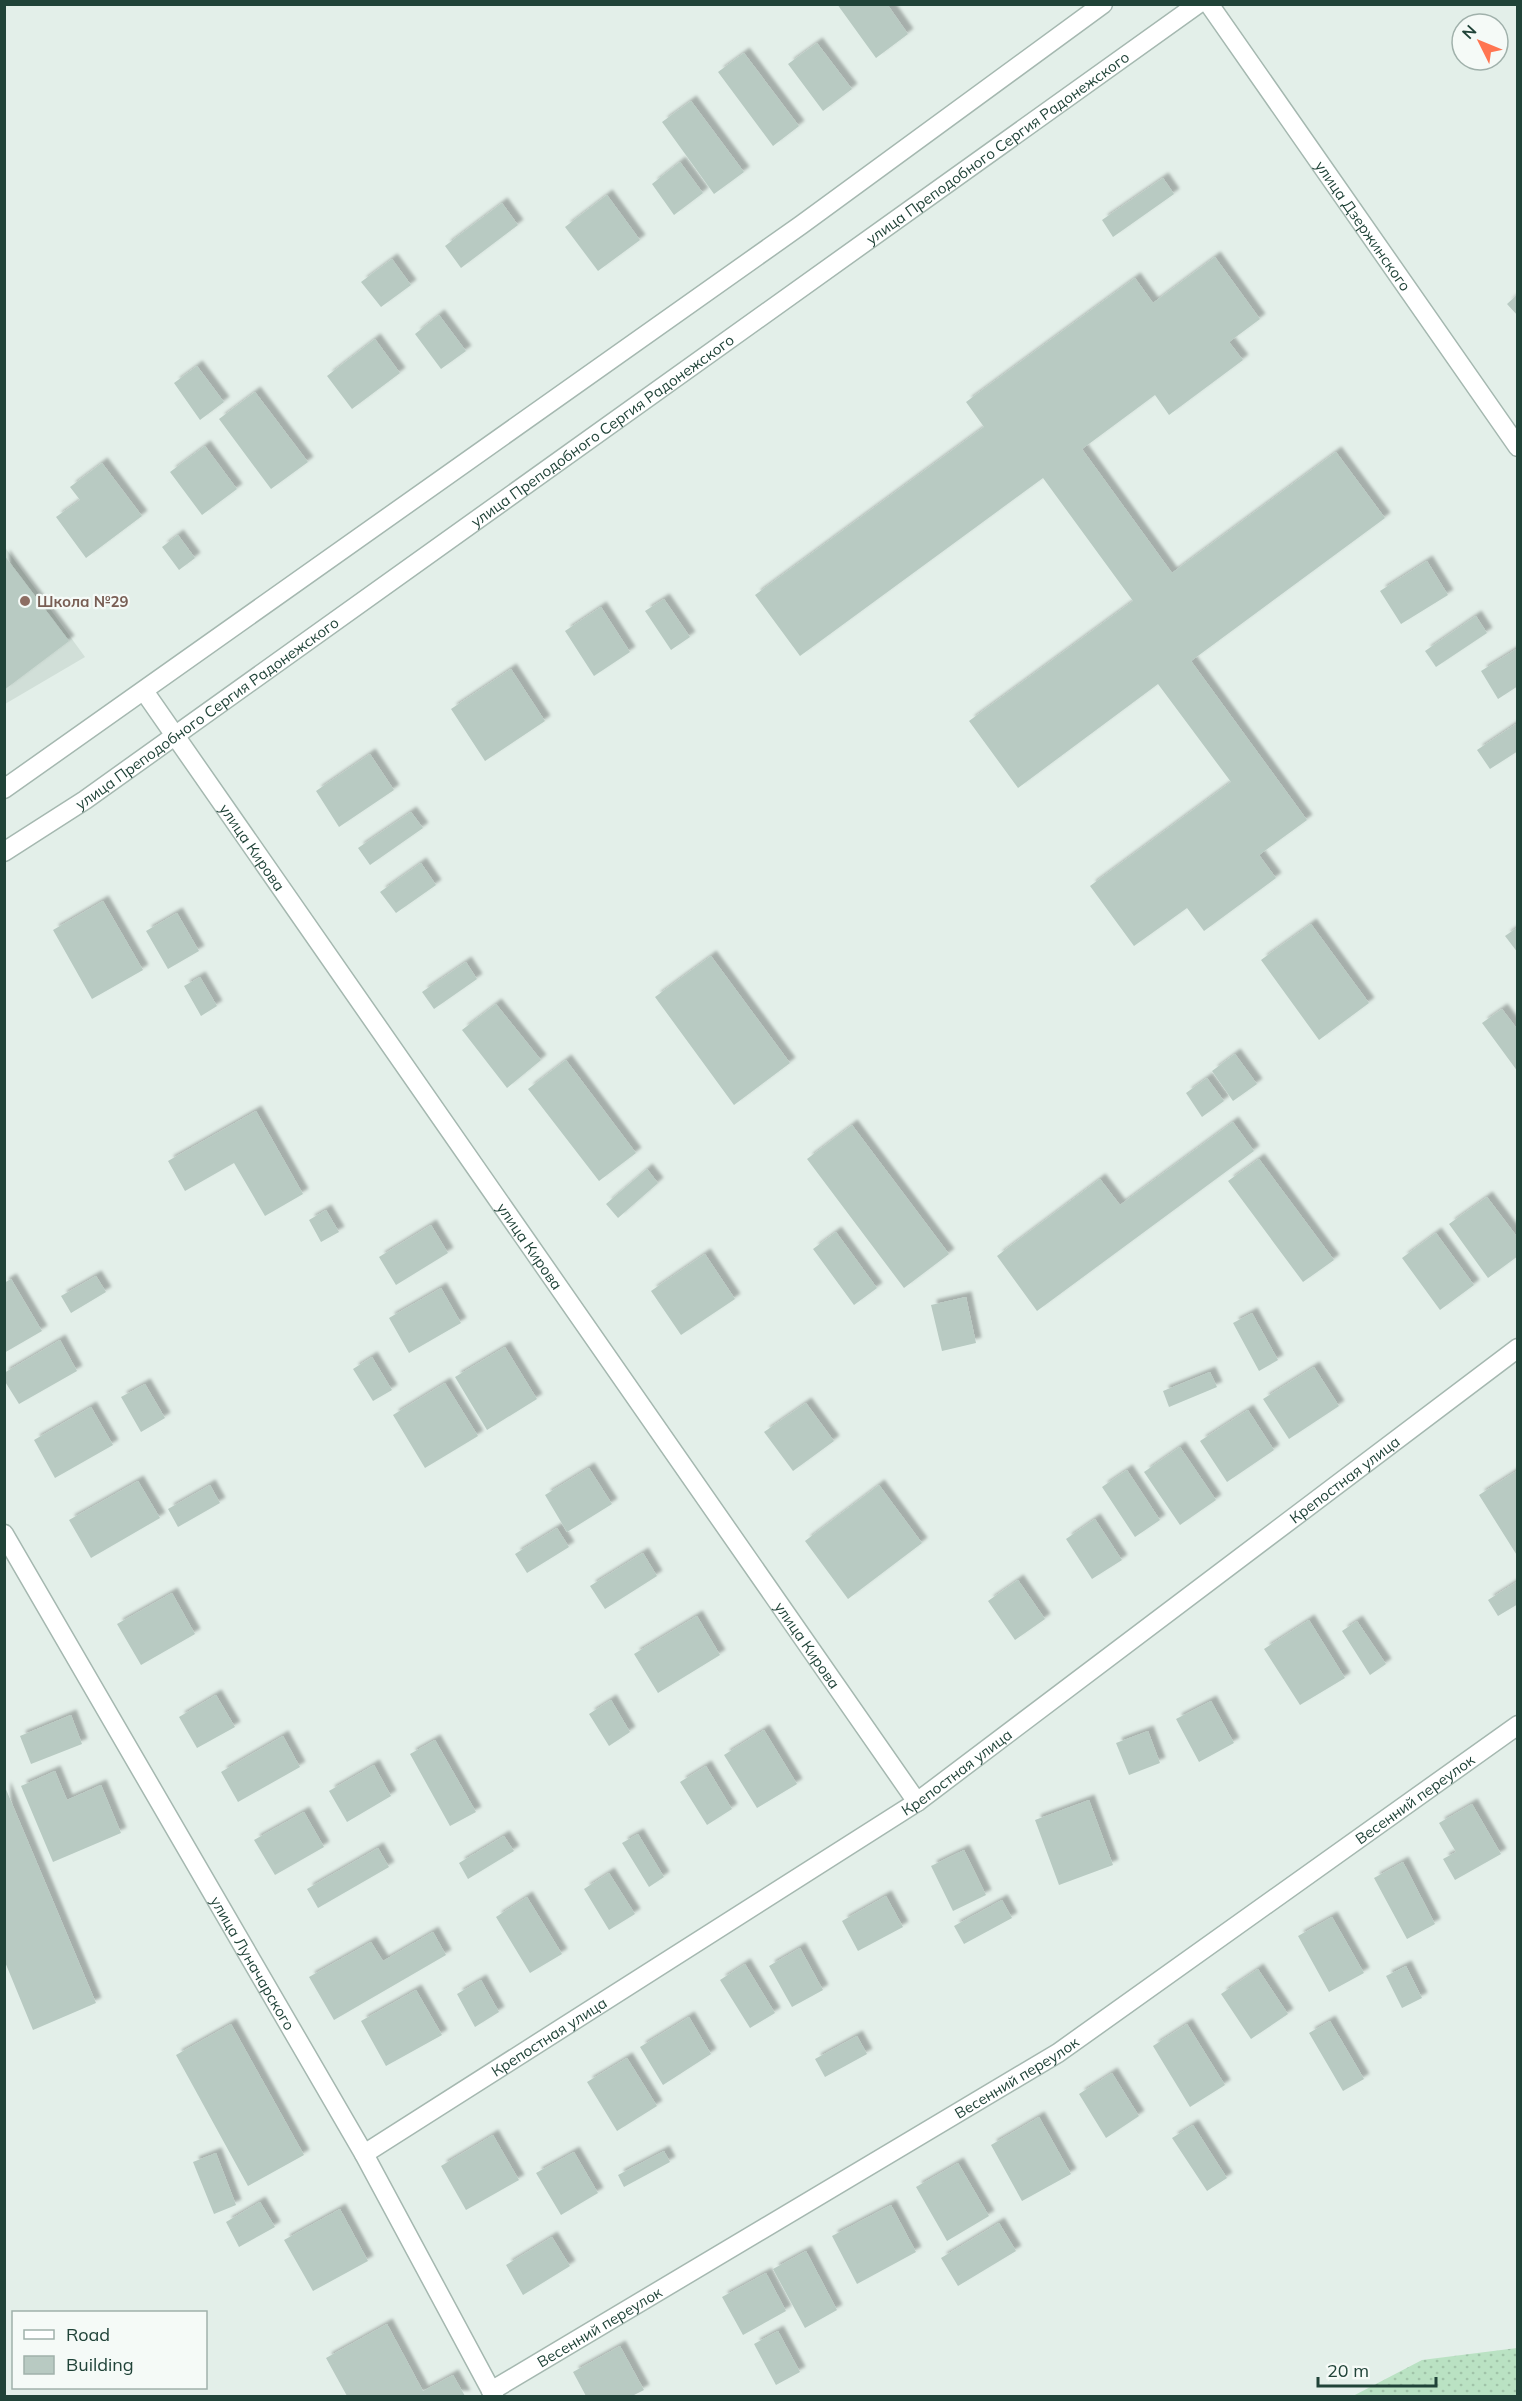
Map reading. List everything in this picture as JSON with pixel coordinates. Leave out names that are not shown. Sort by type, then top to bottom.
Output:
[{"type":"street","points":[[4,789],[801,225],[1103,4]]},
{"type":"street","name":"улица Преподобного Сергия Радонежского","points":[[4,852],[85,800],[1198,4]]},
{"type":"street","name":"улица Дзержинского","points":[[1209,4],[1518,447]]},
{"type":"street","name":"улица Кирова","points":[[144,690],[917,1802]]},
{"type":"street","name":"Крепостная улица","points":[[364,2154],[917,1802],[1516,1354]]},
{"type":"street","name":"улица Луначарского","points":[[4,1534],[364,2154],[493,2394]]},
{"type":"street","name":"Весенний переулок","points":[[493,2394],[1058,2053],[1518,1725]]},
{"type":"shaded area","name":"Школа №29","points":[[4,546],[85,657],[5,704],[4,704]]},
{"type":"green space","points":[[1517,2348],[1517,2396],[1353,2396],[1422,2360]]},
{"type":"building","points":[[837,4],[887,4],[908,34],[876,58]]},
{"type":"building","points":[[817,43],[852,89],[823,111],[788,64]]},
{"type":"building","points":[[744,53],[799,126],[773,146],[718,72]]},
{"type":"building","points":[[691,101],[744,172],[714,194],[662,122]]},
{"type":"building","points":[[680,162],[703,193],[674,215],[652,184]]},
{"type":"building","points":[[1163,178],[1174,194],[1113,237],[1102,220]]},
{"type":"building","points":[[607,195],[640,240],[598,271],[565,227]]},
{"type":"building","points":[[502,203],[518,225],[461,268],[445,246]]},
{"type":"building","points":[[1215,257],[1260,319],[1229,342],[1243,360],[1169,415],[1155,395],[1082,449],[1172,573],[1336,452],[1385,518],[1191,661],[1307,820],[1259,855],[1276,878],[1204,931],[1187,908],[1134,946],[1090,886],[1231,782],[1158,684],[1018,788],[969,721],[1133,601],[1043,478],[800,656],[755,595],[984,427],[966,402],[1135,278],[1153,303]]},
{"type":"building","points":[[392,259],[411,285],[381,307],[361,282]]},
{"type":"building","points":[[1518,294],[1518,316],[1507,304]]},
{"type":"building","points":[[439,315],[466,351],[441,369],[415,334]]},
{"type":"building","points":[[375,339],[400,373],[352,409],[327,376]]},
{"type":"building","points":[[197,366],[224,402],[200,420],[174,383]]},
{"type":"building","points":[[255,392],[308,462],[271,489],[219,419]]},
{"type":"building","points":[[205,446],[237,489],[202,515],[170,472]]},
{"type":"building","points":[[102,463],[142,516],[86,558],[56,517],[80,500],[70,487]]},
{"type":"building","points":[[178,535],[195,558],[179,570],[162,547]]},
{"type":"building","name":"Школа №29","points":[[4,555],[69,641],[4,690]]},
{"type":"building","points":[[1427,561],[1448,595],[1401,624],[1380,591]]},
{"type":"building","points":[[664,599],[690,637],[671,650],[645,611]]},
{"type":"building","points":[[601,607],[630,652],[594,676],[565,631]]},
{"type":"building","points":[[1476,616],[1487,633],[1436,667],[1425,651]]},
{"type":"building","points":[[1518,648],[1518,686],[1498,699],[1481,671]]},
{"type":"building","points":[[511,669],[545,721],[485,761],[451,709]]},
{"type":"building","points":[[1516,724],[1518,751],[1490,769],[1477,750]]},
{"type":"building","points":[[370,754],[394,790],[339,827],[316,791]]},
{"type":"building","points":[[411,812],[423,828],[370,865],[358,848]]},
{"type":"building","points":[[421,863],[436,885],[396,913],[380,892]]},
{"type":"building","points":[[103,901],[143,970],[92,999],[53,930]]},
{"type":"building","points":[[177,913],[199,951],[168,969],[146,931]]},
{"type":"building","points":[[1311,924],[1369,1003],[1319,1040],[1261,960]]},
{"type":"building","points":[[1518,927],[1518,953],[1505,936]]},
{"type":"building","points":[[711,956],[790,1063],[734,1105],[655,997]]},
{"type":"building","points":[[466,962],[477,979],[434,1009],[422,992]]},
{"type":"building","points":[[200,977],[217,1006],[201,1016],[184,986]]},
{"type":"building","points":[[496,1004],[541,1060],[507,1088],[462,1030]]},
{"type":"building","points":[[1502,1009],[1518,1030],[1518,1072],[1482,1023]]},
{"type":"building","points":[[1235,1054],[1257,1084],[1233,1101],[1212,1071]]},
{"type":"building","points":[[566,1060],[636,1153],[599,1181],[528,1089]]},
{"type":"building","points":[[1207,1078],[1224,1101],[1202,1117],[1186,1093]]},
{"type":"building","points":[[256,1111],[303,1194],[265,1216],[234,1163],[185,1191],[168,1161]]},
{"type":"building","points":[[1233,1122],[1254,1151],[1037,1311],[997,1256],[1100,1179],[1120,1205]]},
{"type":"building","points":[[852,1125],[949,1254],[904,1288],[807,1159]]},
{"type":"building","points":[[1259,1159],[1334,1260],[1303,1282],[1228,1181]]},
{"type":"building","points":[[647,1169],[658,1183],[618,1218],[606,1204]]},
{"type":"building","points":[[1487,1197],[1518,1238],[1518,1256],[1488,1278],[1449,1224]]},
{"type":"building","points":[[326,1210],[339,1232],[321,1242],[309,1220]]},
{"type":"building","points":[[431,1225],[448,1253],[396,1285],[379,1257]]},
{"type":"building","points":[[836,1232],[877,1288],[854,1305],[813,1249]]},
{"type":"building","points":[[1436,1233],[1474,1285],[1440,1310],[1402,1258]]},
{"type":"building","points":[[705,1254],[735,1299],[681,1335],[651,1291]]},
{"type":"building","points":[[96,1276],[106,1292],[71,1313],[61,1296]]},
{"type":"building","points":[[11,1279],[42,1331],[4,1353],[4,1283]]},
{"type":"building","points":[[441,1288],[461,1323],[409,1353],[389,1318]]},
{"type":"building","points":[[966,1297],[976,1343],[942,1351],[931,1305]]},
{"type":"building","points":[[1252,1313],[1278,1360],[1259,1371],[1233,1323]]},
{"type":"building","points":[[60,1340],[77,1371],[19,1404],[4,1380],[4,1373]]},
{"type":"building","points":[[505,1347],[537,1399],[487,1430],[455,1377]]},
{"type":"building","points":[[372,1357],[392,1390],[373,1401],[353,1369]]},
{"type":"building","points":[[1314,1367],[1339,1406],[1289,1439],[1263,1399]]},
{"type":"building","points":[[1210,1372],[1217,1387],[1169,1407],[1163,1391]]},
{"type":"building","points":[[445,1383],[478,1436],[425,1468],[393,1415]]},
{"type":"building","points":[[145,1384],[165,1418],[141,1432],[121,1397]]},
{"type":"building","points":[[806,1403],[834,1441],[793,1471],[764,1432]]},
{"type":"building","points":[[91,1407],[113,1445],[55,1478],[34,1440]]},
{"type":"building","points":[[1248,1410],[1274,1450],[1227,1482],[1200,1441]]},
{"type":"building","points":[[1180,1447],[1216,1500],[1180,1525],[1144,1472]]},
{"type":"building","points":[[589,1468],[612,1504],[567,1532],[545,1495]]},
{"type":"building","points":[[1127,1470],[1160,1520],[1135,1537],[1102,1487]]},
{"type":"building","points":[[1518,1470],[1518,1557],[1479,1495]]},
{"type":"building","points":[[138,1481],[160,1518],[91,1558],[69,1520]]},
{"type":"building","points":[[210,1485],[220,1503],[178,1527],[168,1509]]},
{"type":"building","points":[[879,1485],[922,1543],[848,1599],[805,1541]]},
{"type":"building","points":[[1095,1519],[1122,1560],[1092,1579],[1066,1539]]},
{"type":"building","points":[[557,1528],[569,1547],[527,1573],[515,1554]]},
{"type":"building","points":[[643,1553],[657,1576],[605,1609],[590,1586]]},
{"type":"building","points":[[1018,1580],[1045,1619],[1015,1640],[988,1601]]},
{"type":"building","points":[[1518,1581],[1518,1604],[1498,1616],[1488,1600]]},
{"type":"building","points":[[172,1593],[195,1634],[141,1665],[117,1624]]},
{"type":"building","points":[[697,1616],[720,1655],[658,1693],[634,1654]]},
{"type":"building","points":[[1309,1620],[1345,1678],[1300,1705],[1264,1649]]},
{"type":"building","points":[[1357,1621],[1386,1664],[1370,1675],[1342,1631]]},
{"type":"building","points":[[216,1695],[235,1727],[197,1748],[179,1717]]},
{"type":"building","points":[[611,1700],[630,1732],[609,1746],[589,1714]]},
{"type":"building","points":[[1211,1701],[1234,1743],[1199,1762],[1176,1719]]},
{"type":"building","points":[[71,1715],[82,1744],[31,1764],[20,1736]]},
{"type":"building","points":[[764,1730],[797,1784],[757,1808],[724,1755]]},
{"type":"building","points":[[1148,1731],[1160,1763],[1129,1775],[1116,1743]]},
{"type":"building","points":[[283,1736],[300,1767],[238,1802],[221,1772]]},
{"type":"building","points":[[435,1740],[476,1812],[450,1826],[410,1754]]},
{"type":"building","points":[[374,1765],[391,1796],[347,1822],[329,1791]]},
{"type":"building","points":[[706,1766],[732,1809],[707,1825],[680,1782]]},
{"type":"building","points":[[55,1771],[67,1800],[101,1785],[121,1833],[53,1862],[21,1786]]},
{"type":"building","points":[[5,1787],[96,2003],[33,2030],[5,1962]]},
{"type":"building","points":[[1089,1800],[1113,1865],[1059,1885],[1035,1820]]},
{"type":"building","points":[[1472,1804],[1501,1854],[1455,1880],[1443,1859],[1456,1852],[1439,1823]]},
{"type":"building","points":[[304,1812],[324,1847],[275,1875],[254,1840]]},
{"type":"building","points":[[638,1834],[664,1877],[649,1887],[622,1843]]},
{"type":"building","points":[[504,1836],[514,1851],[468,1879],[459,1863]]},
{"type":"building","points":[[378,1848],[389,1867],[318,1908],[307,1889]]},
{"type":"building","points":[[964,1850],[986,1895],[953,1911],[931,1866]]},
{"type":"building","points":[[1403,1862],[1435,1924],[1407,1939],[1374,1878]]},
{"type":"building","points":[[609,1873],[635,1914],[609,1930],[584,1889]]},
{"type":"building","points":[[886,1896],[903,1927],[858,1951],[842,1921]]},
{"type":"building","points":[[527,1897],[562,1954],[530,1973],[496,1917]]},
{"type":"building","points":[[1002,1900],[1012,1918],[964,1944],[954,1926]]},
{"type":"building","points":[[1332,1917],[1364,1973],[1329,1992],[1298,1936]]},
{"type":"building","points":[[433,1932],[446,1955],[334,2020],[309,1977],[371,1942],[383,1961]]},
{"type":"building","points":[[800,1948],[823,1990],[792,2007],[769,1966]]},
{"type":"building","points":[[745,1964],[775,2013],[750,2028],[720,1980]]},
{"type":"building","points":[[1406,1966],[1422,1998],[1402,2008],[1386,1976]]},
{"type":"building","points":[[1258,1969],[1288,2014],[1251,2039],[1221,1994]]},
{"type":"building","points":[[481,1980],[499,2012],[475,2027],[457,1994]]},
{"type":"building","points":[[416,1990],[442,2035],[386,2066],[361,2021]]},
{"type":"building","points":[[689,2017],[711,2054],[663,2085],[640,2047]]},
{"type":"building","points":[[1330,2021],[1364,2079],[1343,2091],[1309,2033]]},
{"type":"building","points":[[231,2024],[304,2155],[248,2186],[176,2055]]},
{"type":"building","points":[[1187,2024],[1225,2085],[1190,2107],[1153,2046]]},
{"type":"building","points":[[857,2036],[867,2054],[825,2077],[815,2059]]},
{"type":"building","points":[[627,2058],[657,2106],[617,2131],[587,2082]]},
{"type":"building","points":[[1112,2073],[1139,2116],[1106,2138],[1079,2094]]},
{"type":"building","points":[[1039,2117],[1071,2174],[1022,2201],[991,2145]]},
{"type":"building","points":[[1193,2125],[1227,2178],[1207,2191],[1172,2138]]},
{"type":"building","points":[[493,2135],[519,2180],[466,2210],[441,2166]]},
{"type":"building","points":[[664,2151],[670,2162],[624,2187],[618,2175]]},
{"type":"building","points":[[574,2152],[598,2193],[561,2215],[536,2173]]},
{"type":"building","points":[[216,2153],[236,2205],[214,2214],[193,2162]]},
{"type":"building","points":[[958,2163],[989,2216],[947,2241],[916,2187]]},
{"type":"building","points":[[260,2202],[275,2227],[239,2247],[226,2222]]},
{"type":"building","points":[[891,2205],[916,2252],[857,2284],[832,2236]]},
{"type":"building","points":[[340,2209],[368,2261],[313,2291],[284,2240]]},
{"type":"building","points":[[999,2223],[1016,2251],[958,2286],[941,2258]]},
{"type":"building","points":[[552,2237],[570,2266],[523,2295],[506,2265]]},
{"type":"building","points":[[806,2251],[837,2310],[805,2328],[773,2269]]},
{"type":"building","points":[[766,2273],[786,2311],[743,2335],[722,2297]]},
{"type":"building","points":[[387,2324],[423,2391],[453,2375],[465,2396],[347,2396],[326,2358]]},
{"type":"building","points":[[778,2331],[800,2372],[776,2385],[754,2344]]},
{"type":"building","points":[[620,2346],[644,2390],[632,2396],[586,2396],[573,2372]]},
{"type":"place","name":"Школа №29","points":[[25,601]]}]
